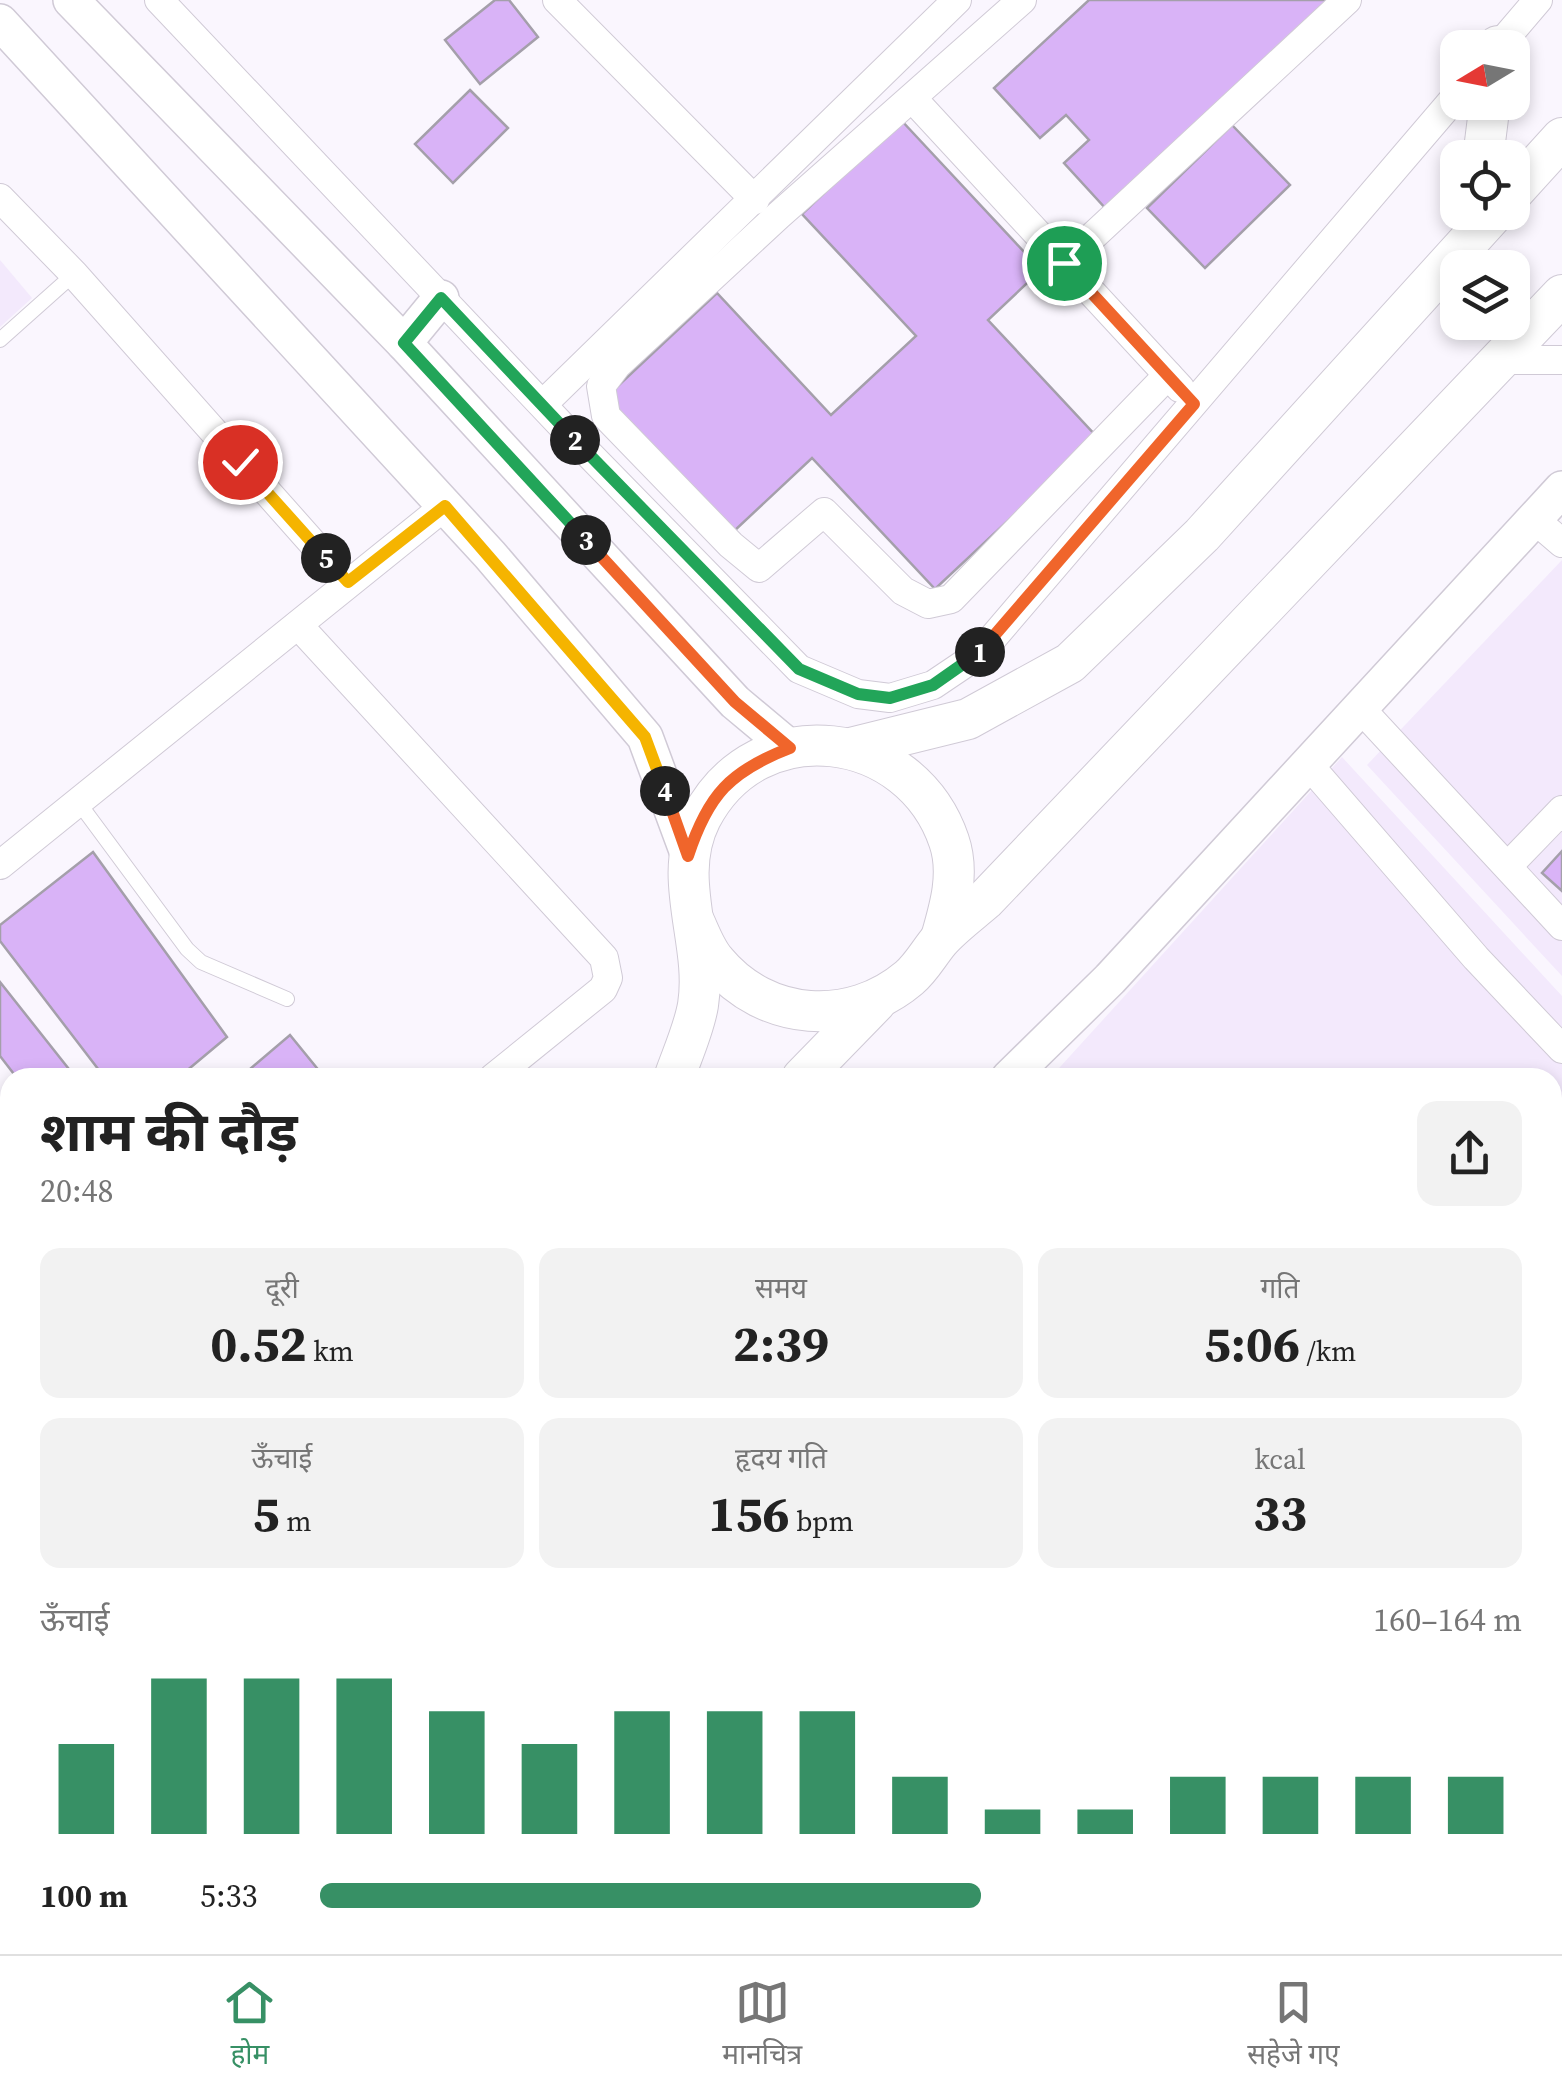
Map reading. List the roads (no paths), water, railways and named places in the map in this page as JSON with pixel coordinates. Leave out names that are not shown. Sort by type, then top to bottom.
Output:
[{"type":"main road","points":[[1530,173],[1562,138]]},
{"type":"main road","points":[[851,748],[968,719],[1070,663],[1202,535],[1473,230]]},
{"type":"main road","points":[[812,1068],[876,1002],[912,976],[941,938],[985,900],[1562,295]]},
{"type":"main road","points":[[677,1068],[698,1004],[694,921],[687,889],[688,856],[700,819],[723,786],[754,762],[790,748],[821,744],[851,748],[895,767],[930,800],[950,844],[954,892],[941,938]]},
{"type":"main road","points":[[694,921],[714,961],[748,991],[788,1010],[832,1013],[876,1002]]},
{"type":"street","points":[[71,0],[404,343],[735,702],[790,748]]},
{"type":"street","points":[[159,0],[799,669],[858,694],[890,698],[933,685],[979,654],[1440,115]]},
{"type":"street","points":[[557,0],[755,200]]},
{"type":"street","points":[[1022,0],[779,214],[617,365],[601,386],[606,416],[731,545],[760,568],[824,512],[903,591],[928,604],[952,599],[1168,375]]},
{"type":"street","points":[[1064,263],[1347,0]]},
{"type":"street","points":[[1512,30],[1538,0]]},
{"type":"street","points":[[543,404],[755,200],[951,2]]},
{"type":"street","points":[[0,22],[445,506],[645,737],[688,856]]},
{"type":"street","points":[[913,99],[1194,404]]},
{"type":"street","points":[[0,198],[74,274],[348,582]]},
{"type":"street","points":[[404,343],[441,298]]},
{"type":"street","points":[[1501,360],[1562,360]]},
{"type":"street","points":[[1019,1068],[1110,979],[1562,489]]},
{"type":"street","points":[[0,865],[445,506]]},
{"type":"street","points":[[1534,519],[1562,544]]},
{"type":"street","points":[[298,625],[604,958],[608,978],[602,990],[505,1068]]},
{"type":"street","points":[[1361,710],[1562,926]]},
{"type":"street","points":[[1310,764],[1476,958],[1562,1049]]},
{"type":"street","points":[[1508,866],[1562,810]]},
{"type":"lane","points":[[0,340],[74,274]]},
{"type":"lane","points":[[79,803],[186,949],[200,962],[287,998]]}]
